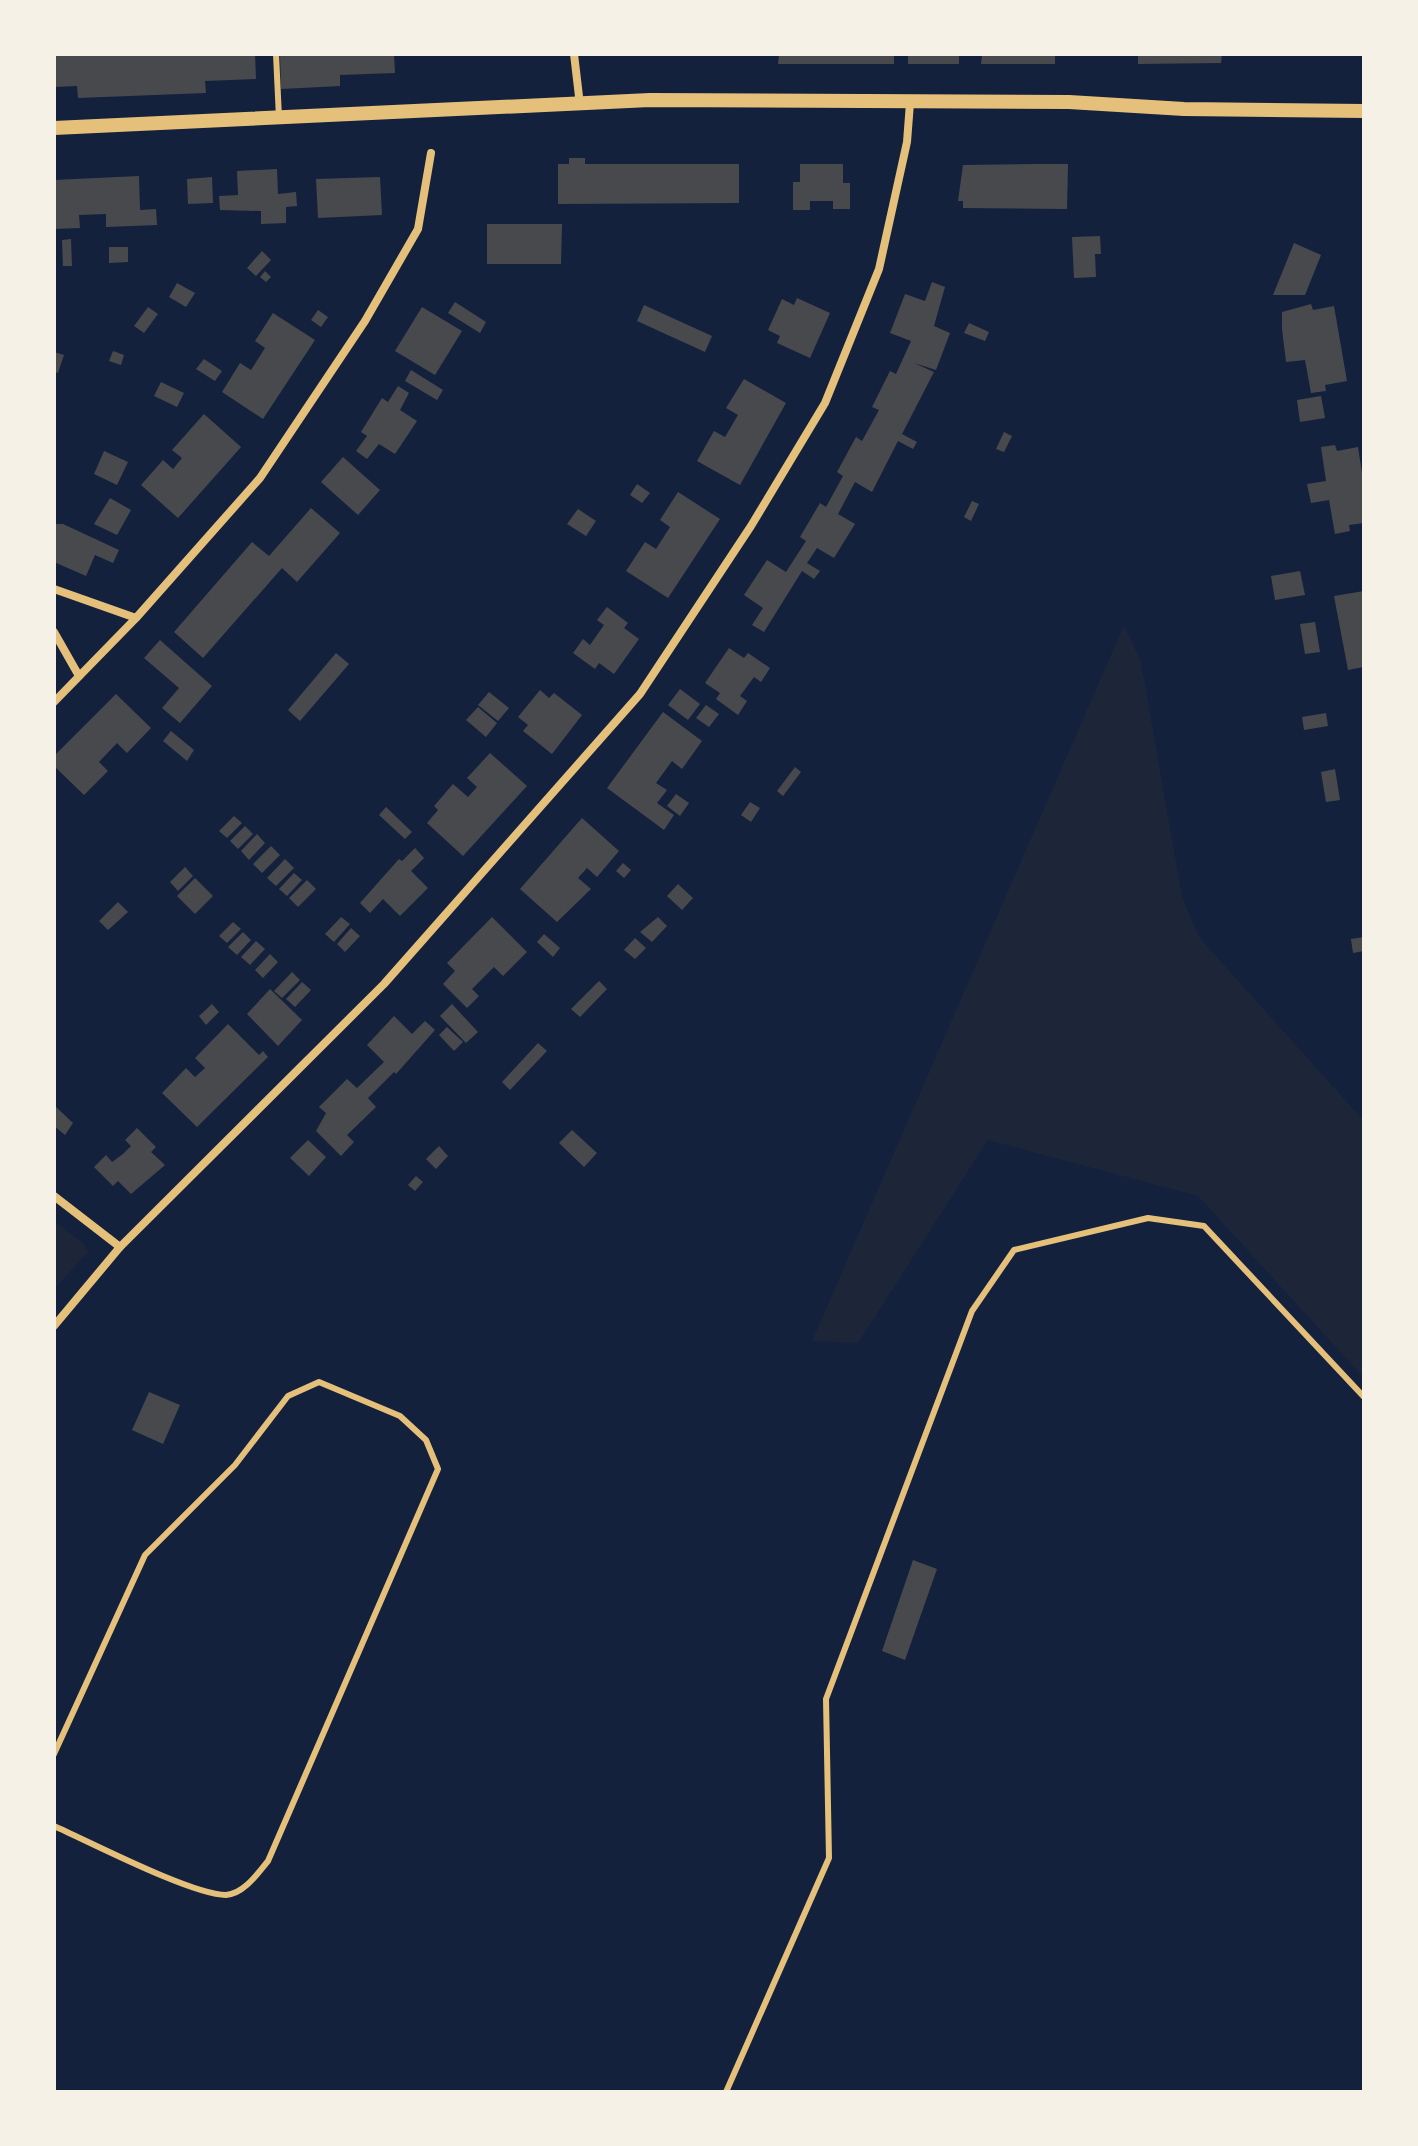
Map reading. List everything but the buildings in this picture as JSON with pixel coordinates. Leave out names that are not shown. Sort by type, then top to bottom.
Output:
[{"type":"street","points":[[574,54],[580,105]]},
{"type":"street","points":[[54,128],[650,100],[1069,102],[1214,109],[1364,111]]},
{"type":"street","points":[[54,1326],[120,1247],[384,984],[640,694],[751,526],[825,403],[879,269],[907,142],[910,103]]},
{"type":"street","points":[[54,702],[136,618],[260,478],[365,321],[418,229],[431,153]]},
{"type":"street","points":[[54,589],[136,618]]},
{"type":"street","points":[[54,632],[79,676]]},
{"type":"street","points":[[54,1196],[120,1247]]},
{"type":"lane","points":[[276,54],[279,118]]},
{"type":"lane","points":[[726,2092],[829,1858],[826,1699],[972,1311],[1014,1250],[1148,1218],[1204,1226],[1364,1397]]},
{"type":"lane","points":[[54,1754],[145,1555],[235,1465],[288,1396],[319,1382],[400,1416],[426,1440],[438,1469],[268,1861],[246,1886],[228,1895],[190,1886],[54,1826]]},
{"type":"shaded area","points":[[1124,625],[1141,662],[1182,897],[1199,937],[1364,1121],[1364,1378],[1198,1196],[988,1140],[858,1343],[812,1341]]},
{"type":"shaded area","points":[[54,1221],[83,1243],[88,1252],[54,1289]]}]
